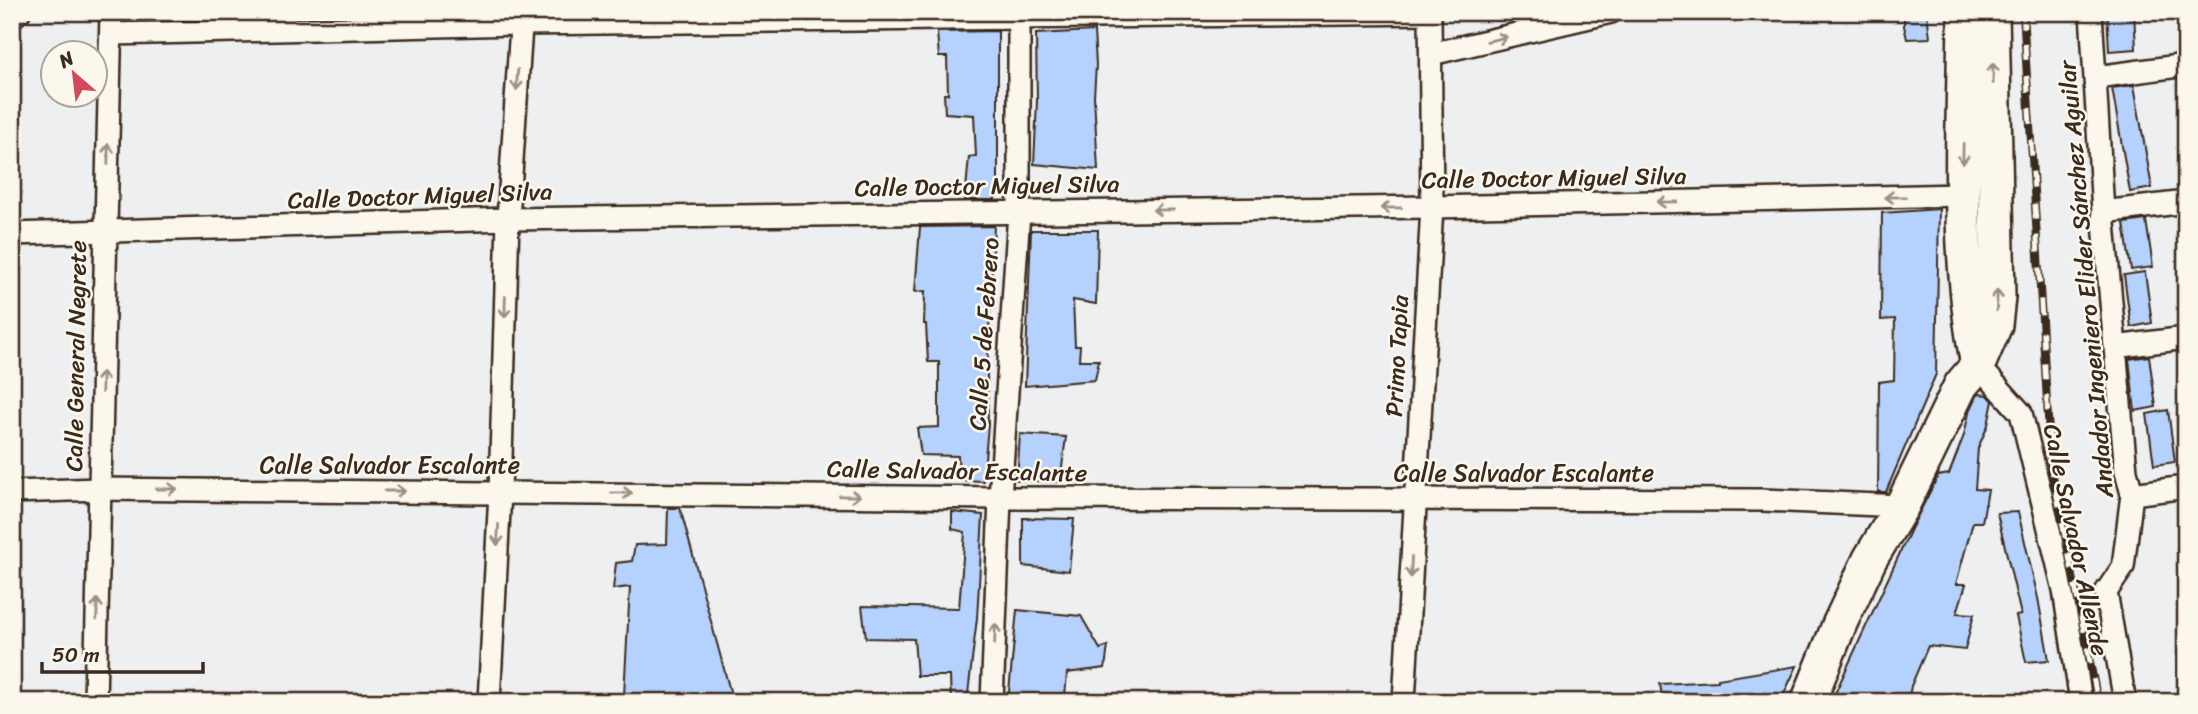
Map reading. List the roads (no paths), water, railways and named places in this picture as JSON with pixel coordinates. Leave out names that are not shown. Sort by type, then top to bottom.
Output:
[{"type":"main road","points":[[1965,12],[1963,195],[1968,314],[1978,365]]},
{"type":"main road","points":[[1808,702],[1870,559],[1902,506],[1961,385],[1978,365],[1995,325],[1998,297],[1992,12]]},
{"type":"street","points":[[12,17],[19,12]]},
{"type":"street","name":"Calle General Negrete","points":[[95,702],[111,12]]},
{"type":"street","points":[[1431,54],[1611,12]]},
{"type":"street","name":"Andador Ingeniero Elider Sánchez Aguilar","points":[[2091,12],[2103,212],[2126,471],[2132,494],[2123,567],[2106,592],[2125,702]]},
{"type":"street","points":[[111,34],[522,18],[1430,13]]},
{"type":"street","name":"Primo Tapia","points":[[1404,702],[1432,207],[1430,13]]},
{"type":"street","name":"Calle 5 de Febrero","points":[[992,702],[1000,498],[1019,212],[1019,16]]},
{"type":"street","points":[[489,702],[500,492],[508,219],[522,18]]},
{"type":"street","points":[[2096,77],[2186,65]]},
{"type":"street","name":"Calle Doctor Miguel Silva","points":[[12,234],[508,219],[1432,207],[1963,195]]},
{"type":"street","points":[[2103,212],[2186,202]]},
{"type":"street","points":[[2115,347],[2186,338]]},
{"type":"street","name":"Calle Salvador Allende","points":[[1978,365],[2021,413],[2064,590],[2081,702]]},
{"type":"street","points":[[2132,494],[2186,487]]},
{"type":"street","name":"Calle Salvador Escalante","points":[[12,492],[99,489],[1000,498],[1762,500],[1902,506]]},
{"type":"railway","points":[[2023,12],[2051,466],[2098,702]]}]
